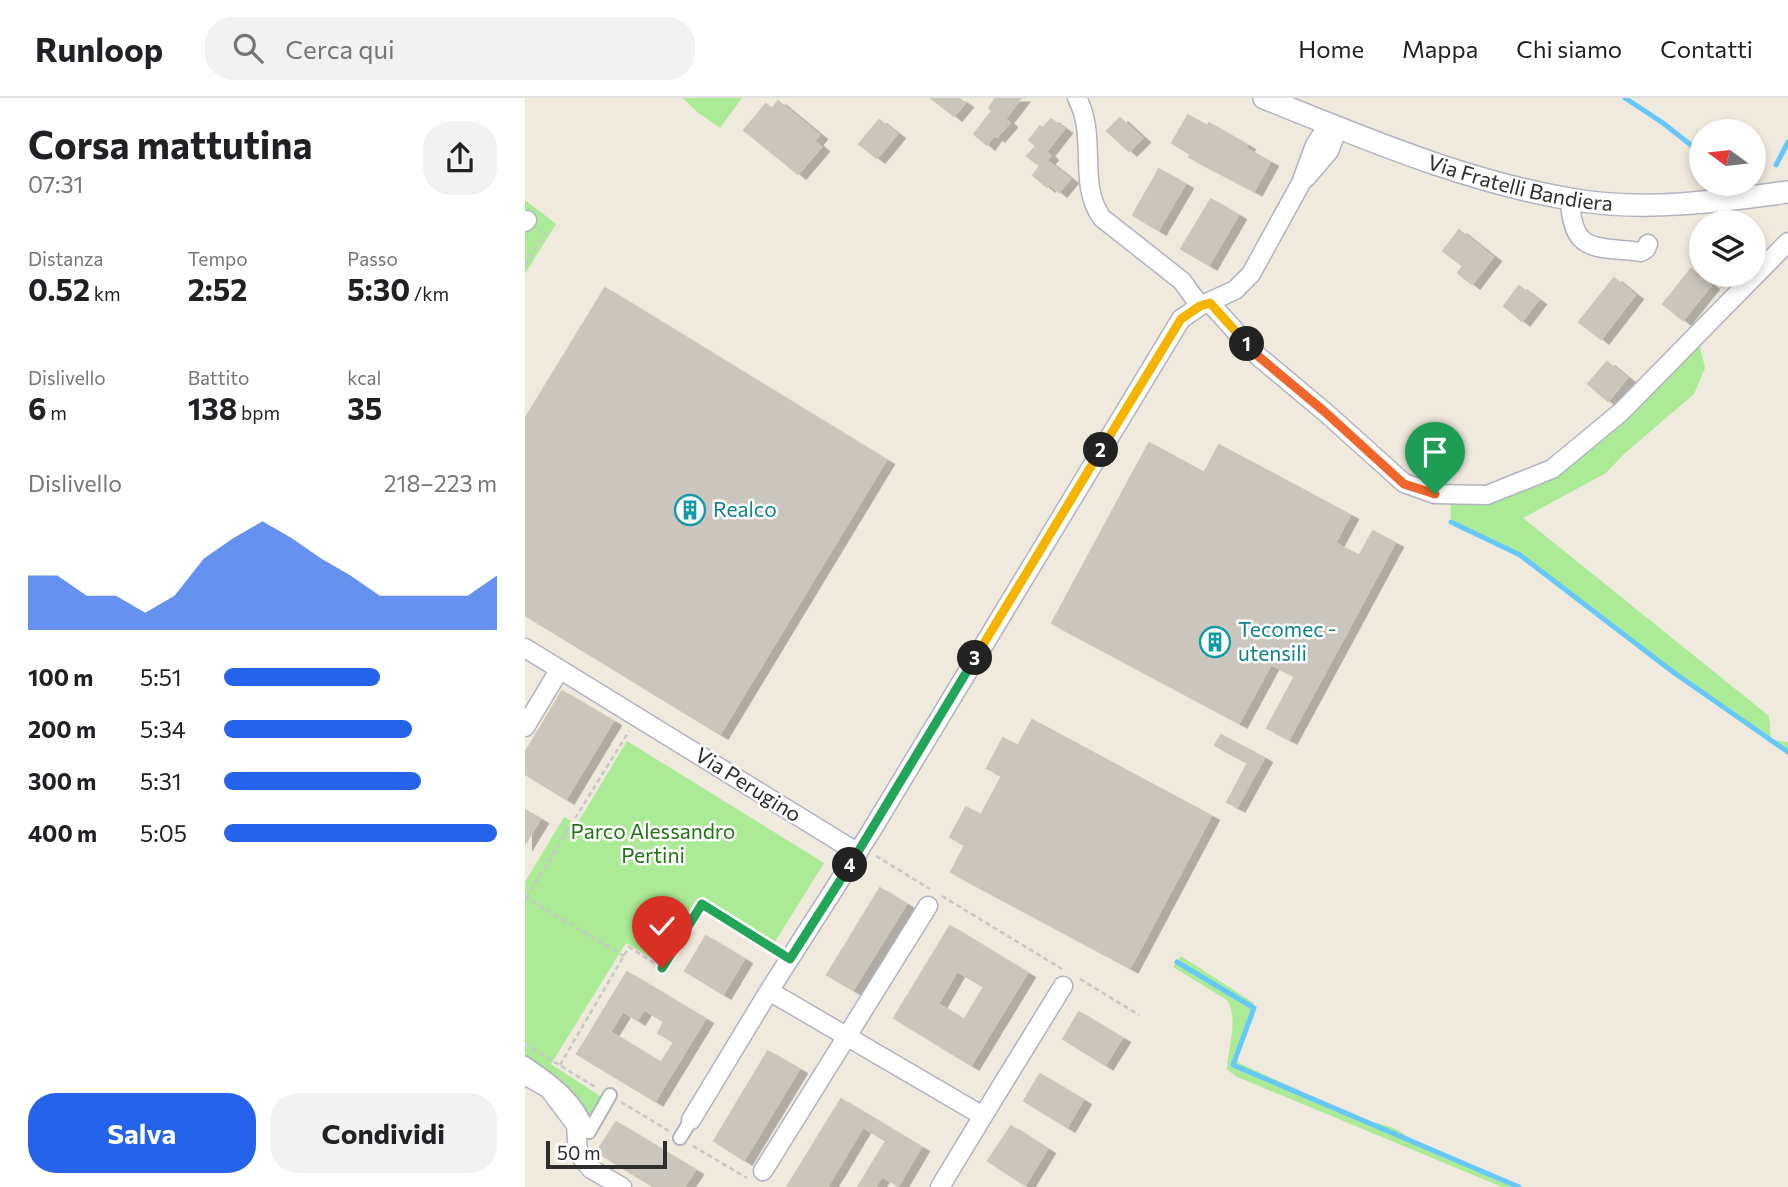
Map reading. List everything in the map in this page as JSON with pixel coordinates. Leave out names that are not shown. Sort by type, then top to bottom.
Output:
[{"type":"street","points":[[1077,98],[1086,119],[1089,178],[1096,210],[1102,218],[1182,281],[1258,356],[1404,484],[1435,494],[1487,495],[1552,469],[1621,412],[1788,242]]},
{"type":"street","name":"Via Fratelli Bandiera","points":[[1264,98],[1403,154],[1464,174],[1570,199],[1641,205],[1705,202],[1788,192]]},
{"type":"street","points":[[680,1138],[769,991],[860,850],[1181,319],[1235,290],[1251,274],[1301,183],[1329,151],[1338,128]]},
{"type":"street","points":[[1570,199],[1576,234],[1590,246],[1641,252],[1648,244]]},
{"type":"street","name":"Via Perugino","points":[[525,648],[860,850]]},
{"type":"street","points":[[525,727],[555,677]]},
{"type":"street","points":[[759,1178],[928,906]]},
{"type":"street","points":[[940,1187],[1070,979]]},
{"type":"street","points":[[769,991],[983,1116]]},
{"type":"street","points":[[525,1063],[569,1097],[583,1114],[589,1132],[610,1096]]},
{"type":"street","points":[[525,1075],[549,1089],[576,1125],[578,1153],[591,1169],[622,1187]]},
{"type":"path","points":[[525,265],[545,233],[526,221]]},
{"type":"path","points":[[624,956],[526,897],[638,717]]},
{"type":"path","points":[[860,850],[1070,979],[1139,1015]]},
{"type":"path","points":[[560,1065],[629,947],[662,968],[702,904],[790,959]]},
{"type":"path","points":[[525,1044],[680,1138],[759,1178]]},
{"type":"green space","points":[[683,98],[742,98],[720,128]]},
{"type":"green space","points":[[525,200],[556,224],[525,274]]},
{"type":"green space","points":[[1697,335],[1705,368],[1694,394],[1624,454],[1606,473],[1523,518],[1769,716],[1771,740],[1788,742],[1788,752],[1673,672],[1520,555],[1451,522],[1450,494],[1487,495],[1552,469]]},
{"type":"green space","name":"Parco Alessandro Pertini","points":[[627,741],[824,863],[773,945],[702,900],[660,963],[626,943],[551,1064],[606,1100],[589,1130],[525,1062],[525,882],[564,817],[577,824]]},
{"type":"green space","points":[[1181,956],[1254,1003],[1236,1057],[1239,1063],[1366,1121],[1397,1130],[1412,1141],[1513,1187],[1502,1187],[1235,1076],[1227,1069],[1233,1025],[1227,1000],[1173,967]]},
{"type":"building","points":[[931,98],[958,98],[965,103],[954,116]]},
{"type":"building","points":[[996,98],[1021,98],[1005,119],[1009,123],[997,137],[994,135],[987,145],[974,134],[992,111],[989,108]]},
{"type":"building","points":[[778,101],[819,135],[814,141],[821,147],[798,174],[744,130],[766,104],[772,109]]},
{"type":"building","points":[[1188,115],[1207,126],[1209,123],[1270,162],[1254,191],[1189,157],[1190,154],[1172,143]]},
{"type":"building","points":[[1120,118],[1142,138],[1129,151],[1107,131]]},
{"type":"building","points":[[1051,119],[1064,129],[1046,152],[1050,156],[1046,160],[1070,179],[1059,192],[1049,184],[1047,187],[1033,175],[1040,166],[1027,156],[1036,146],[1029,140],[1040,126],[1043,128]]},
{"type":"building","points":[[879,120],[897,134],[877,158],[859,144]]},
{"type":"building","points":[[1159,169],[1185,184],[1158,230],[1133,215]]},
{"type":"building","points":[[1211,199],[1238,215],[1209,265],[1181,249]]},
{"type":"building","points":[[1459,230],[1493,257],[1472,284],[1458,273],[1463,266],[1443,251]]},
{"type":"building","points":[[1689,272],[1689,287],[1709,287],[1683,320],[1663,304]]},
{"type":"building","points":[[1614,278],[1635,295],[1601,339],[1579,322]]},
{"type":"building","points":[[1519,286],[1538,300],[1522,321],[1504,306]]},
{"type":"building","name":"Realco","points":[[605,288],[886,460],[720,734],[525,615],[525,419]]},
{"type":"building","points":[[1607,362],[1627,378],[1608,401],[1588,384]]},
{"type":"building","name":"Tecomec - utensili","points":[[1149,443],[1204,473],[1219,445],[1350,515],[1335,543],[1359,556],[1373,531],[1395,543],[1289,739],[1267,728],[1295,676],[1271,664],[1239,723],[1052,623]]},
{"type":"building","points":[[562,691],[613,721],[566,799],[525,774],[525,753]]},
{"type":"building","points":[[1032,720],[1211,816],[1130,968],[951,872],[965,845],[950,837],[966,807],[981,815],[1002,776],[987,768],[1003,738],[1018,746]]},
{"type":"building","points":[[1221,735],[1264,758],[1237,807],[1227,802],[1248,763],[1215,745]]},
{"type":"building","points":[[525,810],[540,819],[525,844]]},
{"type":"building","points":[[880,888],[906,904],[853,990],[827,975]]},
{"type":"building","points":[[950,926],[1027,973],[971,1065],[894,1018]],"holes":[[[957,971],[984,987],[964,1020],[938,1004]]]},
{"type":"building","points":[[706,936],[744,959],[723,994],[685,971]]},
{"type":"building","points":[[627,972],[705,1019],[655,1101],[577,1054]],"holes":[[[644,1009],[664,1022],[658,1033],[674,1042],[661,1063],[610,1032],[623,1011],[637,1020]]]},
{"type":"building","points":[[1079,1012],[1122,1038],[1105,1065],[1063,1039]]},
{"type":"building","points":[[768,1051],[799,1069],[744,1160],[714,1141]]},
{"type":"building","points":[[1040,1074],[1083,1100],[1067,1127],[1024,1101]]},
{"type":"building","points":[[841,1099],[921,1147],[898,1186],[882,1176],[875,1187],[858,1187],[886,1141],[863,1127],[827,1187],[787,1187]]},
{"type":"building","points":[[616,1122],[695,1170],[684,1187],[654,1187],[597,1152]]},
{"type":"building","points":[[1011,1126],[1047,1149],[1025,1185],[988,1161]]},
{"type":"waterway","points":[[1625,98],[1689,144]]},
{"type":"waterway","points":[[1776,165],[1788,142]]},
{"type":"waterway","points":[[1451,522],[1520,555],[1673,672],[1788,752]]},
{"type":"waterway","points":[[1177,962],[1254,1008],[1233,1065],[1519,1187]]},
{"type":"place","name":"Realco","points":[[690,510]]},
{"type":"place","name":"Tecomec - utensili","points":[[1215,642]]},
{"type":"route","points":[[662,968],[702,904],[790,959],[862,847],[1153,363],[1181,319],[1200,306],[1210,303],[1258,356],[1404,484],[1435,494]]}]
